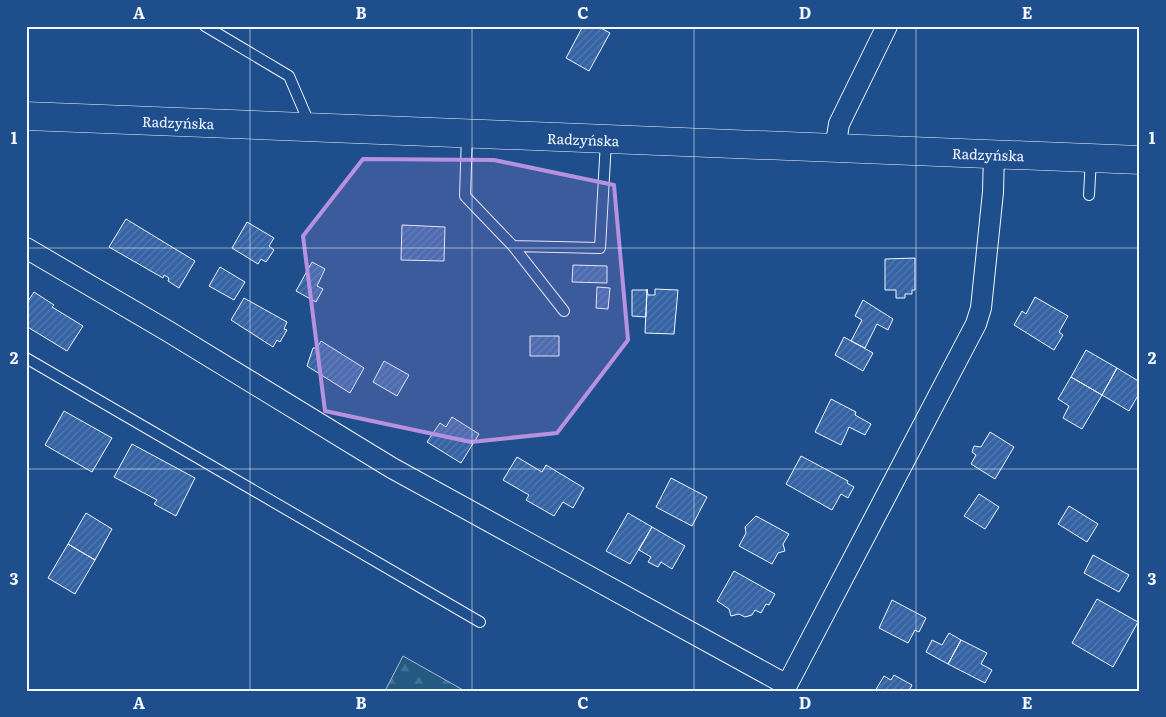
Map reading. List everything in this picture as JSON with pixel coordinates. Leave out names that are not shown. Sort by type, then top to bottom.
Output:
[{"type":"main road","name":"Radzyńska","points":[[26,116],[1140,160]]},
{"type":"street","points":[[835,149],[839,124],[887,26]]},
{"type":"street","points":[[26,248],[166,330],[392,468],[792,688],[976,324],[981,308],[993,192],[994,154]]},
{"type":"lane","points":[[204,26],[289,76],[311,128]]},
{"type":"lane","points":[[467,134],[465,196],[513,246],[564,311]]},
{"type":"lane","points":[[513,246],[600,248],[606,140]]},
{"type":"lane","points":[[1089,195],[1091,158]]},
{"type":"lane","points":[[26,358],[480,622]]},
{"type":"highlighted area","points":[[363,159],[494,160],[614,185],[628,340],[557,433],[471,442],[325,411],[303,236]]},
{"type":"green space","points":[[403,656],[465,691],[385,691]]},
{"type":"building","points":[[583,26],[597,26],[610,33],[589,71],[566,58]]},
{"type":"building","points":[[126,219],[195,261],[179,288],[168,281],[169,278],[164,275],[163,278],[109,247]]},
{"type":"building","points":[[247,222],[274,238],[269,246],[274,250],[266,262],[261,259],[258,264],[232,248]]},
{"type":"building","points":[[402,225],[445,227],[444,261],[401,260]]},
{"type":"building","points":[[915,258],[915,290],[912,290],[912,294],[905,294],[905,298],[896,298],[896,290],[885,290],[885,259]]},
{"type":"building","points":[[312,262],[325,269],[317,286],[323,289],[316,302],[296,291]]},
{"type":"building","points":[[573,265],[607,266],[607,283],[572,282]]},
{"type":"building","points":[[220,267],[245,282],[234,300],[209,286]]},
{"type":"building","points":[[597,287],[610,288],[608,309],[596,308]]},
{"type":"building","points":[[647,289],[648,295],[655,295],[655,289],[678,290],[674,334],[645,333]]},
{"type":"building","points":[[632,290],[647,290],[646,317],[632,316]]},
{"type":"building","points":[[34,292],[54,305],[52,307],[83,326],[67,351],[26,326],[26,304]]},
{"type":"building","points":[[1035,297],[1068,316],[1059,332],[1063,335],[1054,350],[1014,325],[1022,311],[1026,314]]},
{"type":"building","points":[[244,298],[287,322],[284,329],[287,330],[280,342],[277,340],[273,347],[231,320]]},
{"type":"building","points":[[863,300],[893,319],[888,330],[877,324],[865,348],[851,341],[862,320],[855,316]]},
{"type":"building","points":[[530,336],[559,336],[559,356],[530,356]]},
{"type":"building","points":[[844,337],[873,353],[863,371],[835,355]]},
{"type":"building","points":[[321,341],[364,368],[350,393],[307,366],[313,348],[317,348]]},
{"type":"building","points":[[1086,350],[1117,368],[1102,395],[1071,377]]},
{"type":"building","points":[[384,361],[409,375],[397,396],[373,382]]},
{"type":"building","points":[[1117,368],[1140,382],[1140,392],[1129,411],[1102,395]]},
{"type":"building","points":[[1071,377],[1102,395],[1082,429],[1063,418],[1069,406],[1058,399]]},
{"type":"building","points":[[831,399],[856,412],[855,415],[871,424],[865,435],[849,427],[841,445],[815,432]]},
{"type":"building","points":[[64,411],[112,438],[92,472],[45,445]]},
{"type":"building","points":[[452,417],[479,434],[461,463],[427,442],[440,423],[446,427]]},
{"type":"building","points":[[990,432],[1014,447],[995,479],[971,464],[976,455],[972,452],[974,446],[981,447]]},
{"type":"building","points":[[132,444],[195,478],[176,516],[154,504],[157,500],[114,477]]},
{"type":"building","points":[[801,456],[848,481],[847,483],[854,487],[848,498],[841,494],[832,510],[786,484]]},
{"type":"building","points":[[517,457],[542,472],[546,465],[584,488],[573,508],[563,502],[554,516],[526,500],[529,495],[503,480]]},
{"type":"building","points":[[671,478],[707,497],[692,526],[656,507]]},
{"type":"building","points":[[979,494],[999,507],[985,529],[964,516]]},
{"type":"building","points":[[1069,506],[1098,524],[1087,542],[1058,524]]},
{"type":"building","points":[[86,513],[112,529],[95,560],[68,544]]},
{"type":"building","points":[[628,513],[652,527],[630,564],[606,551]]},
{"type":"building","points":[[756,516],[789,534],[783,544],[785,551],[778,553],[772,564],[739,546],[746,533],[745,527]]},
{"type":"building","points":[[652,527],[685,546],[672,569],[661,562],[658,567],[648,562],[651,557],[639,550]]},
{"type":"building","points":[[68,544],[95,560],[75,594],[48,578]]},
{"type":"building","points":[[1093,555],[1129,575],[1119,592],[1084,573]]},
{"type":"building","points":[[734,571],[775,594],[769,605],[766,604],[761,613],[755,610],[752,615],[745,617],[739,614],[731,616],[729,609],[717,601]]},
{"type":"building","points":[[1097,599],[1138,622],[1113,667],[1072,643]]},
{"type":"building","points":[[892,600],[926,618],[919,632],[915,630],[908,643],[879,628]]},
{"type":"building","points":[[949,633],[961,640],[948,664],[926,652],[932,640],[942,645]]},
{"type":"building","points":[[961,640],[987,653],[981,664],[992,670],[985,683],[948,664]]},
{"type":"building","points":[[894,675],[912,685],[909,691],[875,691],[884,676],[891,680]]}]
